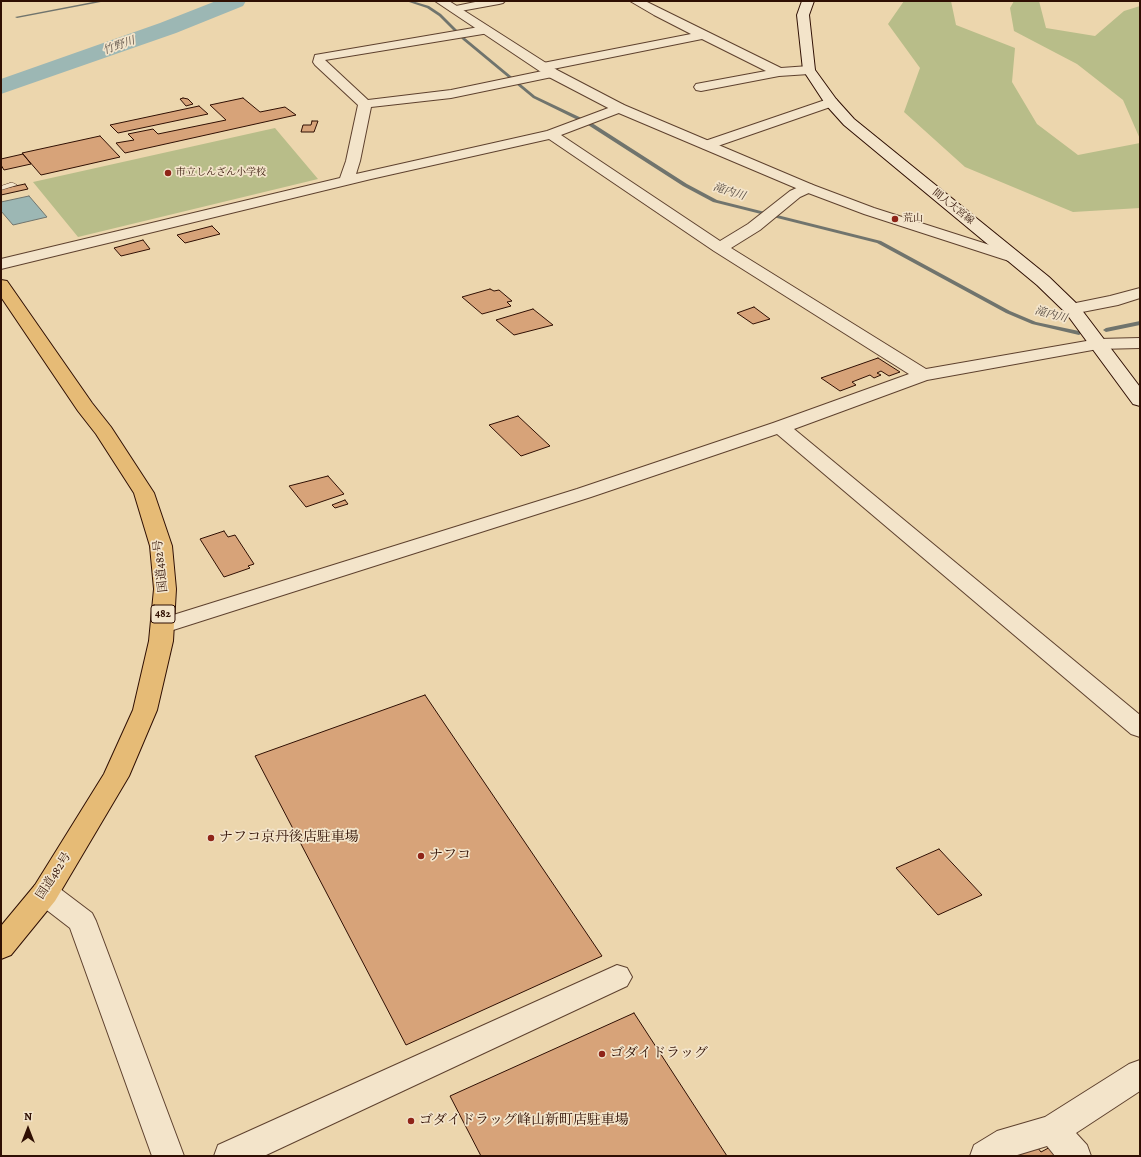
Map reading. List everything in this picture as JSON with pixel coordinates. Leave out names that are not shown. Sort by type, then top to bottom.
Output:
[{"type":"highway","name":"国道482号","points":[[1,285],[81,401],[104,431],[144,493],[161,546],[165,589],[161,641],[145,710],[116,776],[45,893],[1,947]]},
{"type":"street","points":[[441,1],[548,70],[620,108],[808,188],[869,212],[1015,258]]},
{"type":"street","points":[[455,9],[499,1]]},
{"type":"street","points":[[636,1],[658,14],[779,72]]},
{"type":"street","name":"間人大宮線","points":[[808,1],[803,15],[809,70],[830,102],[849,122],[1044,281],[1072,309],[1140,400]]},
{"type":"street","points":[[485,30],[333,54],[319,58],[319,62],[365,104],[451,94],[548,70],[704,35]]},
{"type":"street","points":[[701,87],[779,72],[809,70]]},
{"type":"street","points":[[707,145],[830,102]]},
{"type":"street","points":[[346,181],[353,161],[365,104]]},
{"type":"street","points":[[4,258],[551,134],[620,108]]},
{"type":"street","points":[[551,134],[720,248],[923,376]]},
{"type":"street","points":[[720,248],[754,227],[795,194],[808,188]]},
{"type":"street","points":[[1072,309],[1112,301],[1140,293]]},
{"type":"street","points":[[162,626],[584,492],[780,427],[923,376],[1098,344],[1140,343]]},
{"type":"street","points":[[780,427],[1140,728]]},
{"type":"street","points":[[45,893],[82,921],[168,1156]]},
{"type":"street","points":[[230,1156],[617,977]]},
{"type":"street","points":[[986,1156],[1008,1142],[1053,1130],[1140,1074]]},
{"type":"street","points":[[1053,1130],[1074,1156]]},
{"type":"lane","points":[[1,188],[13,185]]},
{"type":"green space","points":[[904,1],[951,1],[956,25],[1015,48],[1012,82],[1037,124],[1078,155],[1140,143],[1140,208],[1073,212],[965,167],[904,112],[920,68],[888,24]]},
{"type":"green space","points":[[1014,1],[1039,1],[1046,28],[1095,36],[1124,11],[1140,6],[1140,139],[1123,100],[1077,64],[1014,31],[1010,8]]},
{"type":"green space","points":[[275,128],[318,179],[78,237],[33,182]]},
{"type":"water","points":[[29,196],[47,217],[13,225],[1,211],[1,202]]},
{"type":"building","points":[[243,98],[260,112],[285,107],[296,115],[125,153],[116,143],[134,140],[128,134],[153,129],[158,134],[226,120],[210,105]]},
{"type":"building","points":[[180,99],[188,99],[193,104],[186,106]]},
{"type":"building","points":[[199,106],[208,114],[118,133],[110,125]]},
{"type":"building","points":[[312,121],[318,121],[314,132],[301,132],[303,125],[311,125]]},
{"type":"building","points":[[100,136],[120,157],[41,175],[22,153]]},
{"type":"building","points":[[23,154],[31,164],[4,170],[1,165],[1,159]]},
{"type":"building","points":[[25,184],[28,189],[1,195],[1,189]]},
{"type":"building","points":[[212,226],[220,234],[185,243],[177,235]]},
{"type":"building","points":[[143,240],[150,249],[121,256],[114,248]]},
{"type":"building","points":[[490,289],[494,291],[499,290],[512,301],[507,302],[511,306],[482,314],[462,297]]},
{"type":"building","points":[[754,307],[770,319],[753,324],[737,313]]},
{"type":"building","points":[[533,309],[553,325],[514,335],[496,320]]},
{"type":"building","points":[[878,358],[900,372],[889,376],[881,371],[877,373],[881,375],[874,378],[870,375],[852,382],[856,385],[840,391],[821,378]]},
{"type":"building","points":[[518,416],[550,446],[521,456],[489,425]]},
{"type":"building","points":[[328,476],[344,494],[306,507],[289,486]]},
{"type":"building","points":[[345,500],[348,504],[335,508],[332,505]]},
{"type":"building","points":[[224,531],[228,537],[235,535],[254,564],[248,566],[250,568],[224,577],[200,539]]},
{"type":"building","name":"ナフコ","points":[[425,695],[602,956],[406,1045],[255,756]]},
{"type":"building","points":[[939,849],[982,895],[938,915],[896,868]]},
{"type":"building","name":"ゴダイドラッグ","points":[[634,1013],[727,1156],[481,1156],[450,1096]]},
{"type":"building","points":[[1034,1143],[1041,1152],[1054,1145],[1063,1156],[1016,1156],[1014,1154]]},
{"type":"waterway","points":[[17,17],[104,1]]},
{"type":"waterway","name":"竹野川","points":[[1,87],[168,28],[235,1]]},
{"type":"waterway","name":"滝内川","points":[[408,1],[428,7],[440,15],[464,39],[534,97],[590,124],[685,185],[715,201],[879,242],[1008,312],[1034,323],[1079,333]]},
{"type":"waterway","name":"滝内川","points":[[1106,330],[1140,323]]},
{"type":"place","name":"市立しんざん小学校","points":[[168,173]]},
{"type":"place","name":"荒山","points":[[895,219]]},
{"type":"place","name":"ナフコ京丹後店駐車場","points":[[211,838]]},
{"type":"place","name":"ナフコ","points":[[421,856]]},
{"type":"place","name":"ゴダイドラッグ","points":[[602,1054]]},
{"type":"place","name":"ゴダイドラッグ峰山新町店駐車場","points":[[411,1121]]}]
